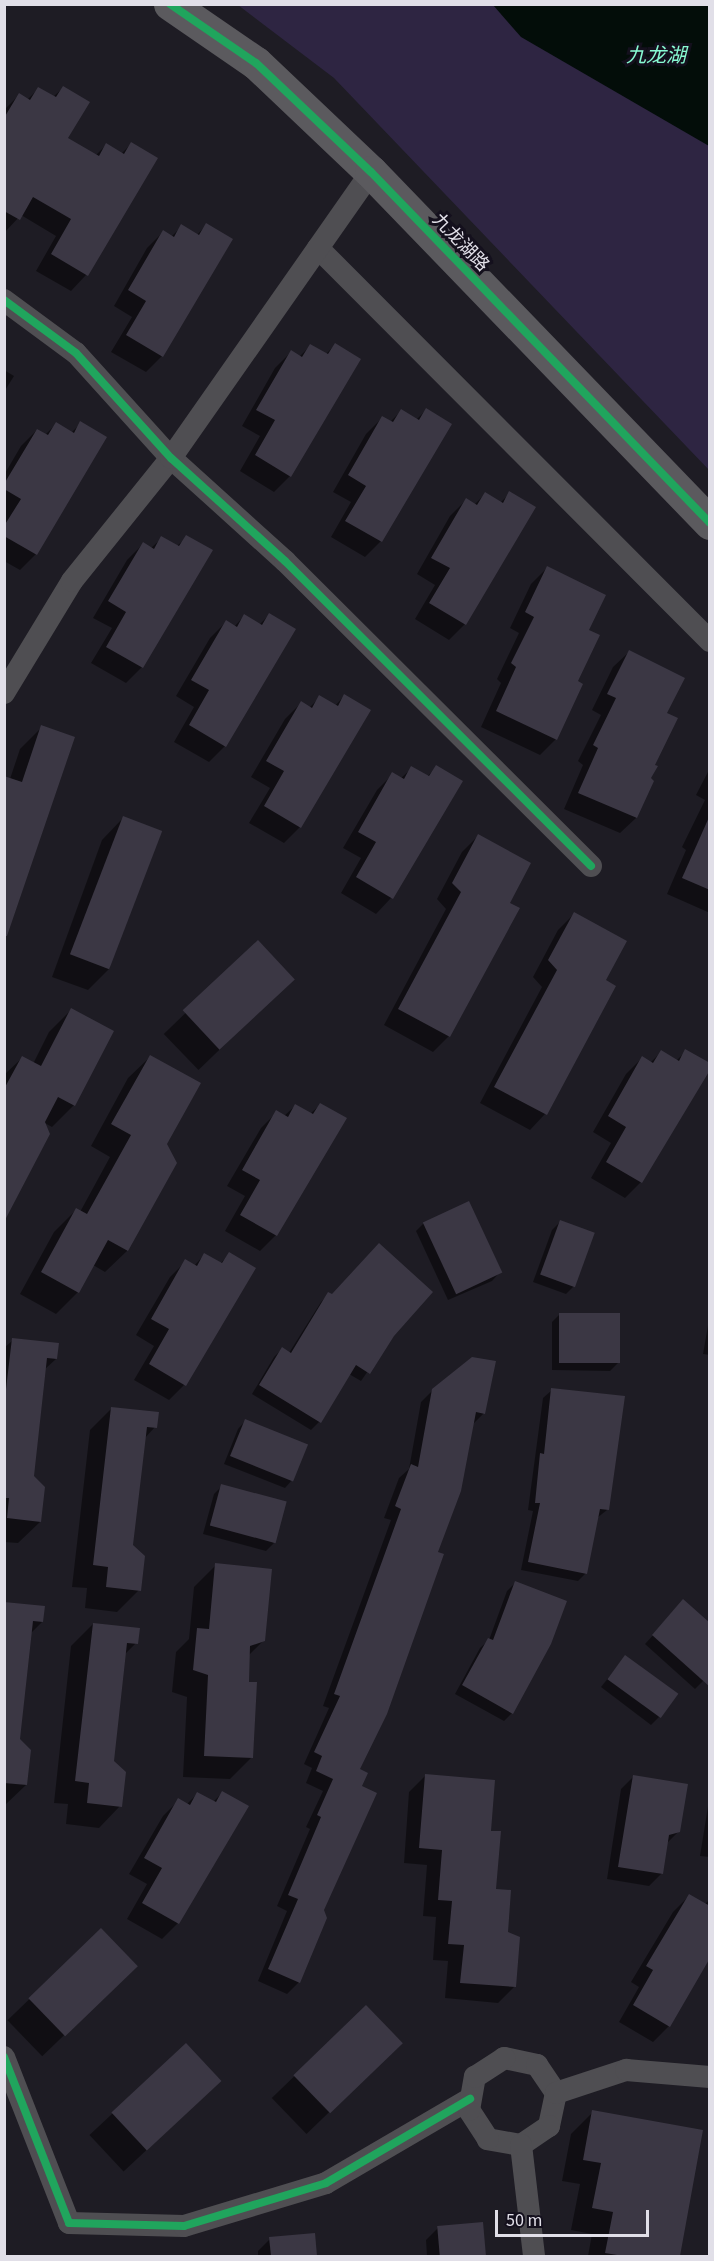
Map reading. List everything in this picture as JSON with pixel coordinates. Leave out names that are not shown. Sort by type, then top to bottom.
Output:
[{"type":"street","name":"九龙湖路","points":[[170,4],[256,63],[371,172],[710,524]]},
{"type":"street","points":[[4,693],[72,581],[171,458],[371,172]]},
{"type":"street","points":[[318,248],[710,641]]},
{"type":"street","points":[[4,300],[75,353],[171,458],[285,561],[591,866]]},
{"type":"street","points":[[4,2057],[69,2223],[184,2226],[326,2183],[470,2098]]},
{"type":"street","points":[[504,2058],[537,2065],[556,2093],[549,2126],[521,2145],[488,2139],[469,2110],[470,2098],[475,2077],[504,2058]]},
{"type":"street","points":[[556,2093],[626,2070],[710,2077]]},
{"type":"street","points":[[521,2145],[534,2256]]},
{"type":"shaded area","points":[[238,5],[709,5],[709,470],[334,78]]},
{"type":"water","name":"九龙湖","points":[[493,5],[709,5],[709,146],[521,37]]},
{"type":"building","points":[[63,86],[90,102],[68,138],[99,156],[106,143],[124,154],[131,142],[158,158],[88,276],[51,254],[71,219],[33,197],[20,220],[4,211],[4,118],[19,93],[30,100],[38,87],[56,97]]},
{"type":"building","points":[[206,223],[233,239],[163,357],[126,335],[146,301],[128,290],[163,230],[174,237],[181,224],[199,235]]},
{"type":"building","points":[[335,343],[361,359],[291,477],[255,455],[275,420],[256,410],[291,350],[302,357],[310,344],[328,354]]},
{"type":"building","points":[[426,408],[452,424],[382,542],[345,521],[366,486],[348,475],[382,416],[393,422],[401,409],[419,420]]},
{"type":"building","points":[[80,421],[107,437],[37,555],[4,536],[4,526],[21,499],[4,489],[4,484],[37,429],[48,435],[56,422],[74,433]]},
{"type":"building","points":[[509,491],[536,507],[466,625],[429,603],[450,568],[431,558],[466,498],[477,505],[485,492],[503,503]]},
{"type":"building","points":[[186,535],[213,550],[143,668],[106,647],[126,612],[108,601],[143,542],[154,549],[161,536],[179,546]]},
{"type":"building","points":[[547,566],[606,595],[589,630],[600,635],[578,681],[583,684],[557,740],[496,711],[516,667],[511,663],[534,617],[525,612]]},
{"type":"building","points":[[269,613],[296,629],[226,747],[189,725],[209,690],[191,680],[226,620],[237,627],[244,614],[262,625]]},
{"type":"building","points":[[629,650],[685,678],[667,713],[678,718],[655,765],[658,766],[651,778],[654,781],[637,818],[578,793],[598,748],[593,745],[616,698],[607,694]]},
{"type":"building","points":[[344,694],[371,710],[301,828],[264,806],[284,771],[266,761],[301,701],[312,708],[319,695],[338,706]]},
{"type":"building","points":[[41,725],[75,737],[7,936],[4,936],[4,776],[22,782]]},
{"type":"building","points":[[436,765],[463,781],[393,899],[356,877],[376,842],[358,832],[392,772],[404,779],[411,766],[429,776]]},
{"type":"building","points":[[710,815],[710,890],[682,878]]},
{"type":"building","points":[[123,816],[162,831],[109,969],[70,954]]},
{"type":"building","points":[[478,834],[531,863],[510,903],[520,908],[450,1037],[398,1009],[461,892],[452,883]]},
{"type":"building","points":[[574,912],[627,941],[606,980],[616,986],[547,1115],[494,1087],[557,970],[548,960]]},
{"type":"building","points":[[258,940],[295,979],[219,1050],[183,1010]]},
{"type":"building","points":[[71,1008],[114,1031],[75,1106],[58,1097],[45,1122],[50,1134],[4,1222],[4,1089],[22,1056],[41,1066]]},
{"type":"building","points":[[685,1049],[710,1063],[710,1070],[642,1183],[606,1162],[626,1127],[608,1116],[642,1056],[653,1063],[661,1050],[679,1061]]},
{"type":"building","points":[[150,1055],[201,1083],[167,1144],[177,1163],[128,1251],[108,1240],[79,1293],[41,1272],[76,1208],[87,1214],[131,1135],[111,1124]]},
{"type":"building","points":[[320,1103],[347,1118],[277,1236],[240,1215],[260,1180],[242,1170],[276,1110],[288,1117],[295,1104],[313,1114]]},
{"type":"building","points":[[469,1201],[502,1273],[456,1294],[423,1223]]},
{"type":"building","points":[[560,1220],[595,1233],[575,1287],[540,1275]]},
{"type":"building","points":[[379,1243],[433,1292],[394,1336],[370,1374],[356,1365],[321,1423],[259,1385],[282,1347],[291,1353],[328,1292],[332,1294]]},
{"type":"building","points":[[229,1252],[256,1268],[186,1386],[149,1364],[169,1329],[151,1319],[185,1259],[197,1266],[204,1253],[222,1263]]},
{"type":"building","points":[[559,1313],[620,1313],[620,1363],[559,1363]]},
{"type":"building","points":[[12,1338],[59,1343],[57,1359],[47,1358],[34,1476],[45,1487],[41,1522],[7,1518],[9,1498],[4,1498],[4,1406]]},
{"type":"building","points":[[472,1357],[496,1361],[485,1414],[476,1412],[461,1491],[438,1552],[444,1554],[387,1714],[360,1769],[368,1773],[362,1786],[377,1793],[324,1910],[327,1918],[300,1983],[268,1969],[298,1899],[288,1895],[321,1817],[317,1815],[333,1779],[316,1771],[322,1756],[314,1752],[340,1696],[334,1694],[401,1509],[395,1506],[411,1464],[418,1467],[432,1389]]},
{"type":"building","points":[[551,1388],[625,1396],[609,1510],[600,1509],[587,1574],[528,1562],[540,1503],[535,1503],[540,1453],[544,1454]]},
{"type":"building","points":[[111,1407],[159,1412],[157,1428],[147,1427],[133,1545],[145,1556],[141,1591],[106,1587],[108,1567],[93,1565]]},
{"type":"building","points":[[245,1419],[308,1444],[293,1482],[230,1456]]},
{"type":"building","points":[[221,1484],[287,1502],[276,1543],[210,1526]]},
{"type":"building","points":[[215,1563],[272,1569],[265,1641],[250,1646],[249,1682],[257,1682],[253,1758],[204,1756],[208,1675],[193,1670],[197,1628],[209,1629]]},
{"type":"building","points":[[515,1581],[567,1601],[551,1644],[513,1714],[462,1685],[488,1638],[493,1640]]},
{"type":"building","points":[[683,1599],[710,1623],[710,1687],[652,1635]]},
{"type":"building","points":[[4,1602],[45,1606],[43,1622],[33,1621],[20,1739],[31,1750],[27,1785],[4,1783]]},
{"type":"building","points":[[93,1623],[140,1628],[138,1644],[127,1643],[114,1761],[126,1772],[122,1807],[87,1803],[89,1783],[75,1781]]},
{"type":"building","points":[[625,1655],[678,1694],[661,1718],[607,1679]]},
{"type":"building","points":[[425,1774],[495,1780],[491,1831],[501,1831],[496,1889],[511,1890],[508,1932],[520,1937],[516,1987],[460,1983],[464,1945],[448,1944],[452,1901],[438,1900],[442,1850],[419,1848]]},
{"type":"building","points":[[633,1775],[688,1784],[680,1832],[669,1835],[663,1874],[618,1867]]},
{"type":"building","points":[[222,1791],[249,1806],[179,1924],[142,1903],[162,1868],[144,1858],[178,1798],[190,1805],[197,1792],[216,1802]]},
{"type":"building","points":[[689,1894],[710,1906],[710,1958],[670,2027],[633,2005],[653,1970],[646,1966]]},
{"type":"building","points":[[101,1928],[138,1966],[65,2036],[28,1998]]},
{"type":"building","points":[[366,2005],[403,2043],[330,2113],[293,2075]]},
{"type":"building","points":[[186,2043],[221,2081],[147,2151],[111,2113]]},
{"type":"building","points":[[592,2110],[703,2130],[680,2256],[623,2256],[605,2253],[613,2212],[592,2208],[601,2163],[583,2160]]},
{"type":"building","points":[[483,2222],[486,2256],[440,2256],[437,2226]]},
{"type":"building","points":[[315,2233],[317,2256],[271,2256],[269,2237]]},
{"type":"cycle path","points":[[170,4],[256,63],[371,172],[710,523]]},
{"type":"cycle path","points":[[4,300],[76,353],[171,458],[285,561],[591,866]]},
{"type":"cycle path","points":[[4,2057],[69,2223],[184,2226],[326,2183],[470,2099]]}]
